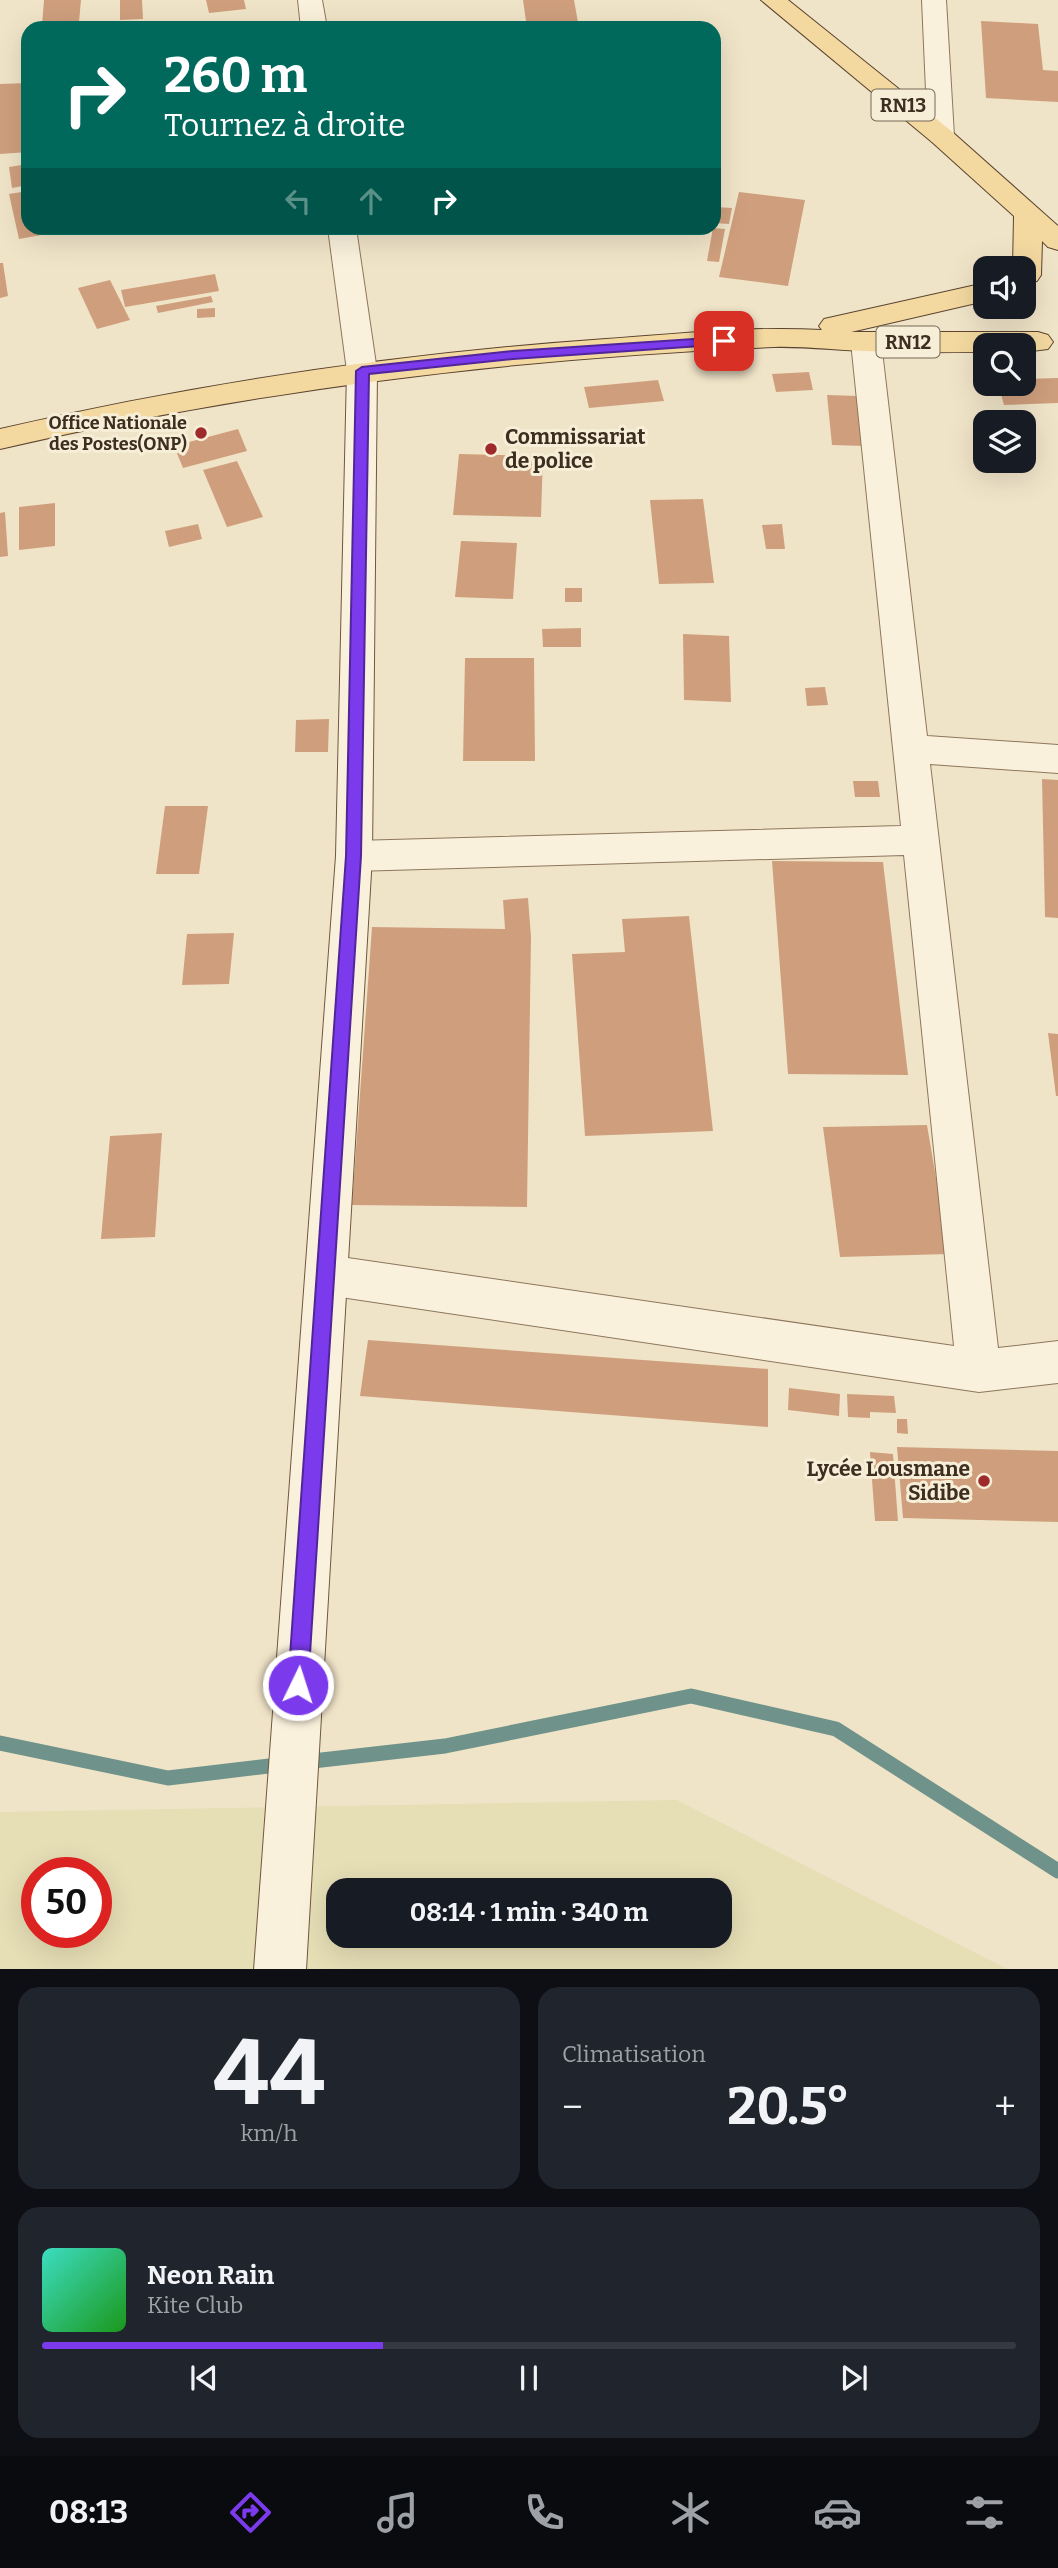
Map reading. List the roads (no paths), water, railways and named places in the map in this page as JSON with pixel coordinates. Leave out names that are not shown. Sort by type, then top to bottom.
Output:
[{"type":"main road","name":"RN13","points":[[774,0],[940,136],[1058,242]]},
{"type":"main road","points":[[1028,216],[1031,256]]},
{"type":"main road","name":"RN12","points":[[777,337],[973,295]]},
{"type":"main road","points":[[1012,319],[1020,331],[1048,345]]},
{"type":"main road","name":"RN12","points":[[0,439],[69,423],[362,371],[513,355],[777,337],[866,342],[1048,345]]},
{"type":"street","points":[[310,0],[313,21]]},
{"type":"street","points":[[934,0],[940,136]]},
{"type":"street","points":[[281,1969],[354,856],[362,371],[343,235]]},
{"type":"street","points":[[866,342],[979,1371]]},
{"type":"street","points":[[910,749],[1058,759]]},
{"type":"street","points":[[354,856],[921,840]]},
{"type":"street","points":[[327,1275],[979,1371],[1058,1362]]},
{"type":"waterway","points":[[304,1762],[445,1746],[691,1696],[836,1729],[1058,1871]]},
{"type":"waterway","points":[[0,1743],[168,1778],[286,1764]]},
{"type":"place","name":"Office Nationale des Postes(ONP)","points":[[201,433]]},
{"type":"place","name":"Commissariat de police","points":[[491,449]]},
{"type":"place","name":"Lycée Lousmane Sidibe","points":[[984,1481]]}]
